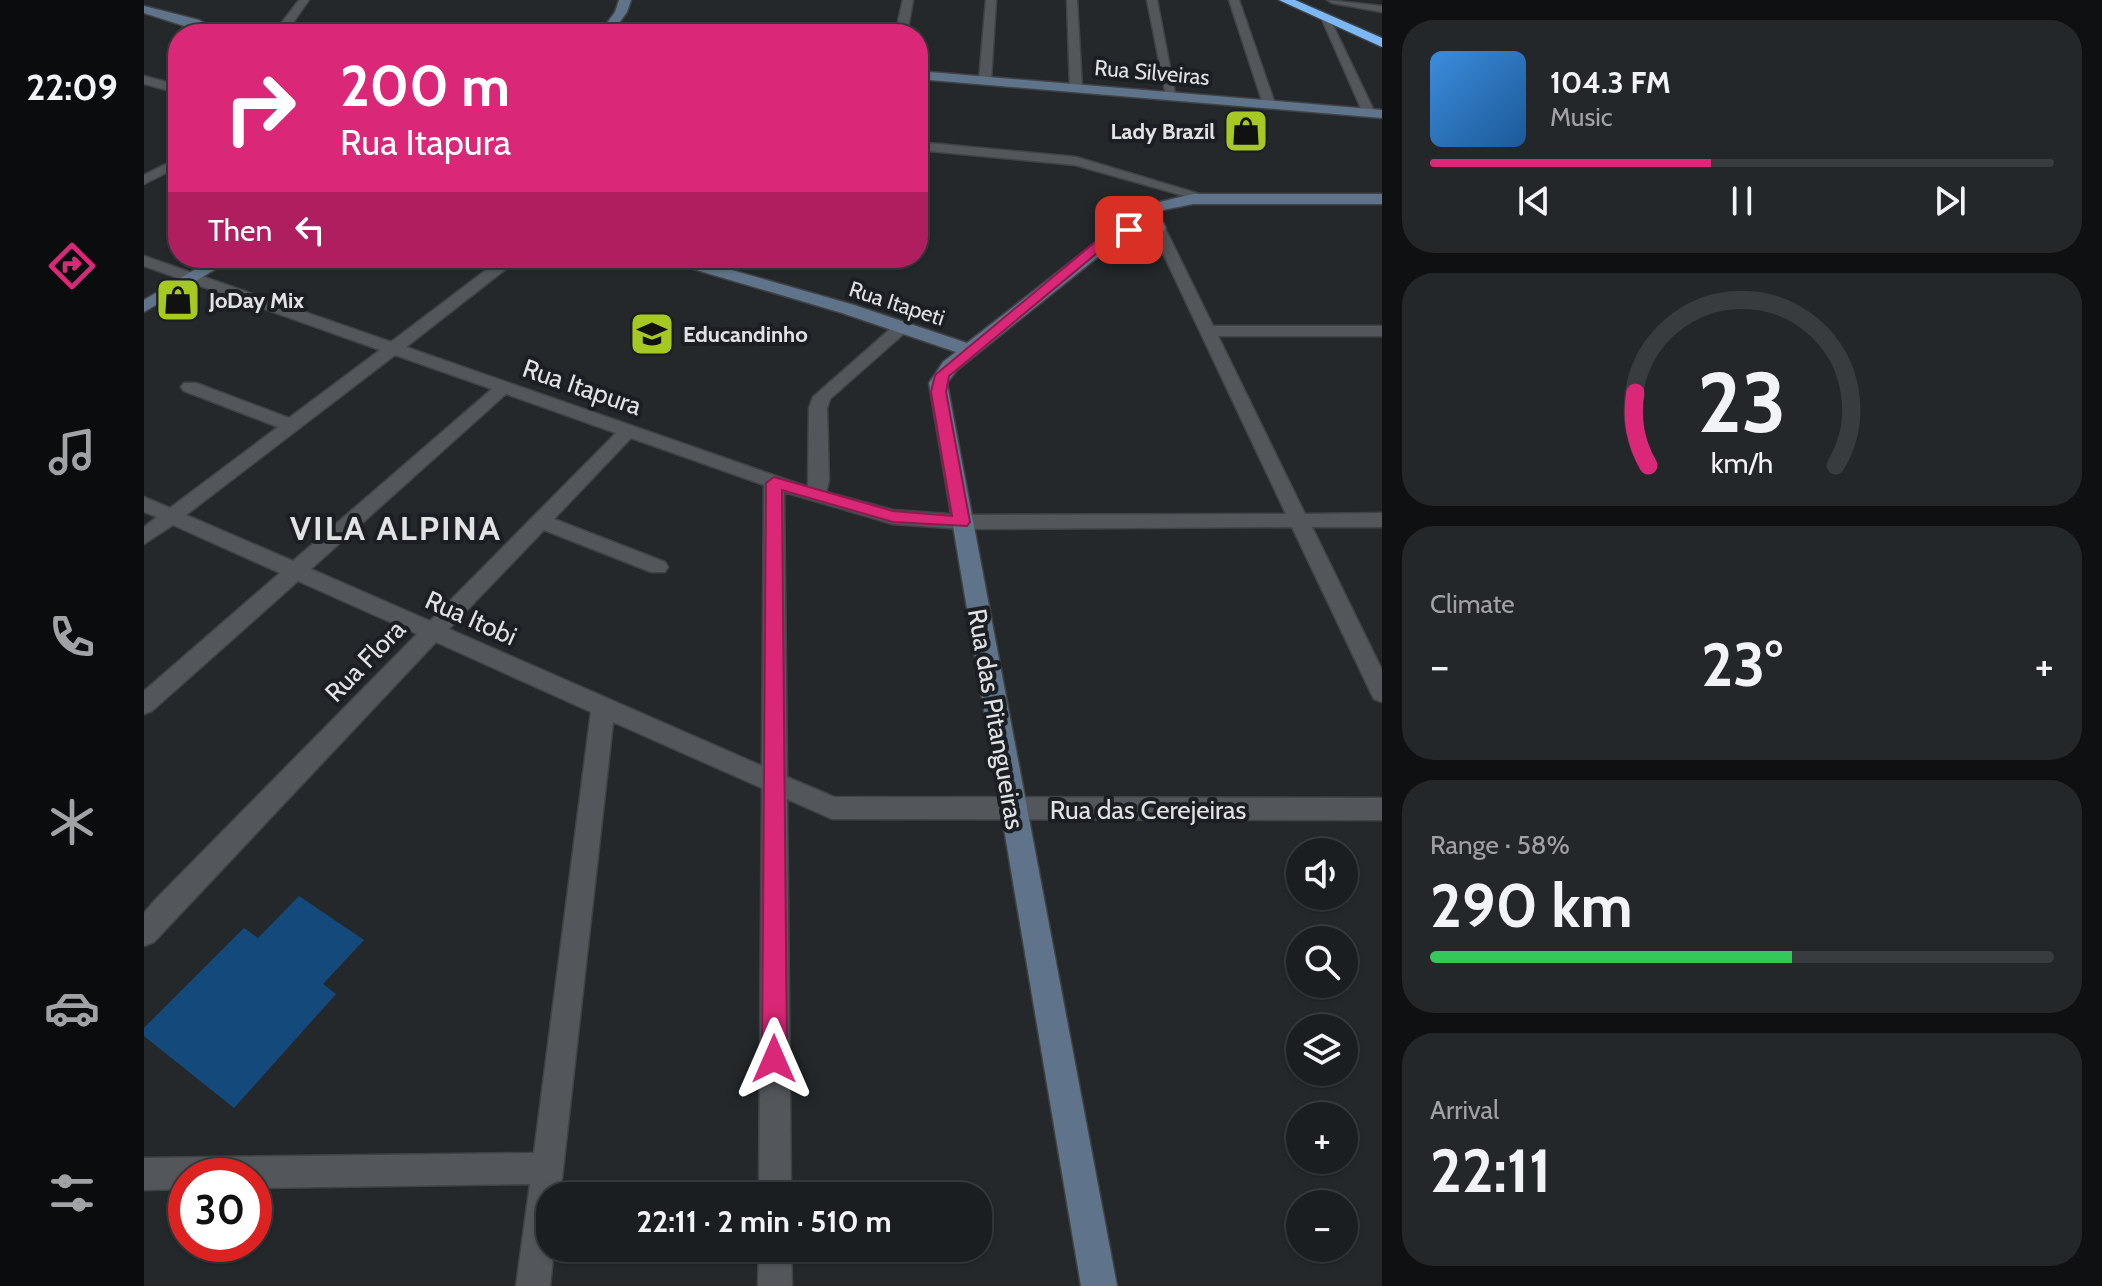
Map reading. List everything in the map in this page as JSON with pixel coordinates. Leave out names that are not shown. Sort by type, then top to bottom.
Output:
[{"type":"highway","points":[[1285,0],[1326,21],[1382,43]]},
{"type":"highway","points":[[1318,0],[1361,18]]},
{"type":"street","points":[[286,24],[304,0]]},
{"type":"street","points":[[612,24],[625,0]]},
{"type":"street","points":[[903,24],[908,0]]},
{"type":"street","points":[[985,80],[991,0]]},
{"type":"street","points":[[1072,0],[1076,88]]},
{"type":"street","points":[[1152,0],[1172,96]]},
{"type":"street","points":[[1234,0],[1269,104]]},
{"type":"street","points":[[1334,0],[1382,9]]},
{"type":"street","points":[[144,9],[195,24]]},
{"type":"street","points":[[1326,21],[1376,114]]},
{"type":"street","name":"Rua Silveiras","points":[[928,79],[985,80],[1376,114]]},
{"type":"street","points":[[144,80],[168,86]]},
{"type":"street","points":[[928,147],[1076,161],[1206,198]]},
{"type":"street","points":[[144,180],[168,167]]},
{"type":"street","name":"Rua das Pitangueiras","points":[[1099,1286],[938,383],[950,366],[969,350],[1142,228],[1166,203],[1206,198],[1381,199]]},
{"type":"street","points":[[1142,228],[1207,331],[1382,693]]},
{"type":"street","name":"Rua Itapura","points":[[144,261],[190,280],[393,348],[774,483],[893,517],[962,522],[1382,520]]},
{"type":"street","points":[[144,307],[210,268]]},
{"type":"street","points":[[144,537],[499,268]]},
{"type":"street","name":"Rua Itapeti","points":[[705,268],[969,350]]},
{"type":"street","points":[[815,496],[819,481],[818,408],[822,397],[902,327]]},
{"type":"street","points":[[1207,331],[1382,331]]},
{"type":"street","points":[[190,387],[290,425]]},
{"type":"street","points":[[144,705],[504,387]]},
{"type":"street","name":"Rua Flora","points":[[145,931],[628,431]]},
{"type":"street","points":[[774,483],[775,1182]]},
{"type":"street","name":"Rua Itobi","points":[[144,504],[774,785]]},
{"type":"street","points":[[541,521],[658,567]]},
{"type":"street","points":[[533,1286],[603,709]]},
{"type":"street","name":"Rua das Cerejeiras","points":[[774,785],[817,804],[847,811],[1382,809]]},
{"type":"street","points":[[144,1174],[547,1168]]},
{"type":"street","points":[[775,1262],[775,1286]]},
{"type":"building","points":[[299,896],[364,940],[323,984],[336,994],[234,1108],[144,1036],[144,1028],[244,928],[258,938]]},
{"type":"place","name":"Lady Brazil","points":[[1246,131]]},
{"type":"place","name":"JoDay Mix","points":[[178,300]]},
{"type":"place","name":"Educandinho","points":[[652,334]]},
{"type":"district","name":"VILA ALPINA","points":[[396,528]]},
{"type":"route","points":[[774,1059],[774,483],[893,517],[962,522],[938,392],[942,375],[1116,231],[1129,230]]}]
